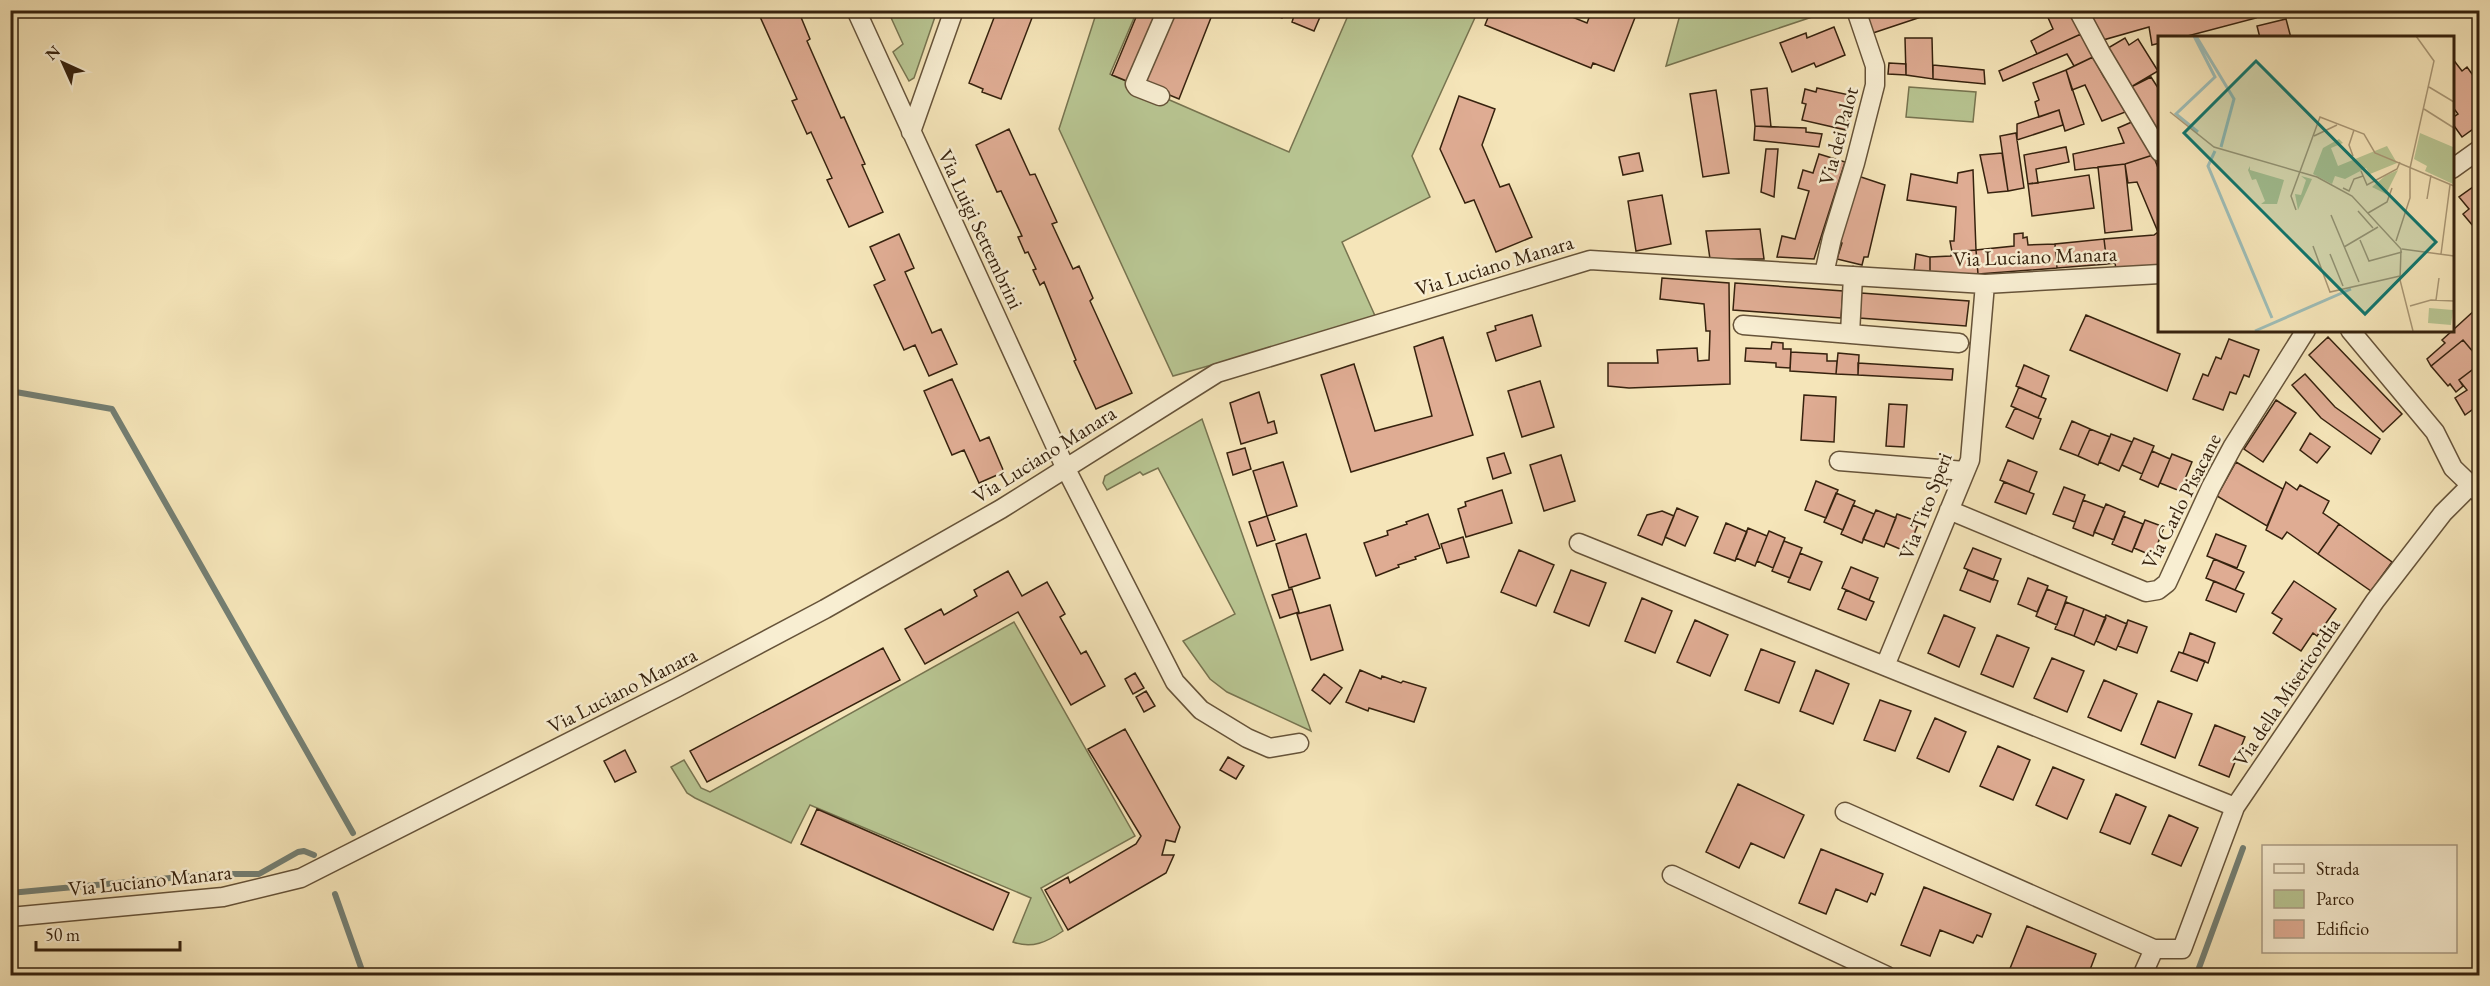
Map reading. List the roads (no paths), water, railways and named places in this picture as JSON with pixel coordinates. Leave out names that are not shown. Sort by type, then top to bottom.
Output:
[{"type":"street","name":"Via Luigi Settembrini","points":[[856,10],[1065,467],[1175,682],[1202,710],[1247,738],[1270,748],[1299,743]]},
{"type":"street","points":[[911,132],[954,10]]},
{"type":"street","points":[[1160,96],[1137,87],[1135,84],[1167,10]]},
{"type":"street","name":"Via dei Palot","points":[[1824,274],[1875,85],[1875,66],[1856,10]]},
{"type":"street","points":[[2078,10],[2158,149]]},
{"type":"street","points":[[2454,167],[2480,149]]},
{"type":"street","name":"Via Luciano Manara","points":[[10,917],[223,897],[301,878],[676,688],[825,609],[1001,509],[1217,373],[1590,260],[1985,284],[2158,274]]},
{"type":"street","points":[[1850,334],[1853,276]]},
{"type":"street","name":"Via Tito Speri","points":[[1885,666],[1970,460],[1985,284]]},
{"type":"street","points":[[1743,325],[1959,343]]},
{"type":"street","name":"Via Carlo Pisacane","points":[[1949,510],[2146,592],[2158,590],[2167,583],[2211,487],[2233,446],[2305,332]]},
{"type":"street","points":[[2352,332],[2435,432],[2453,468],[2475,490]]},
{"type":"street","points":[[1839,461],[1965,471]]},
{"type":"street","name":"Via della Misericordia","points":[[2154,949],[2182,949],[2235,807],[2375,601],[2443,513],[2475,490]]},
{"type":"street","points":[[1579,543],[2235,807]]},
{"type":"street","points":[[1845,812],[2154,949],[2142,975]]},
{"type":"street","points":[[1672,875],[1887,975]]},
{"type":"waterway","points":[[10,391],[112,409],[353,833]]},
{"type":"waterway","points":[[2196,976],[2243,848]]},
{"type":"waterway","points":[[10,893],[213,874],[259,874],[298,852],[304,851],[314,855]]},
{"type":"waterway","points":[[335,894],[364,976]]}]
